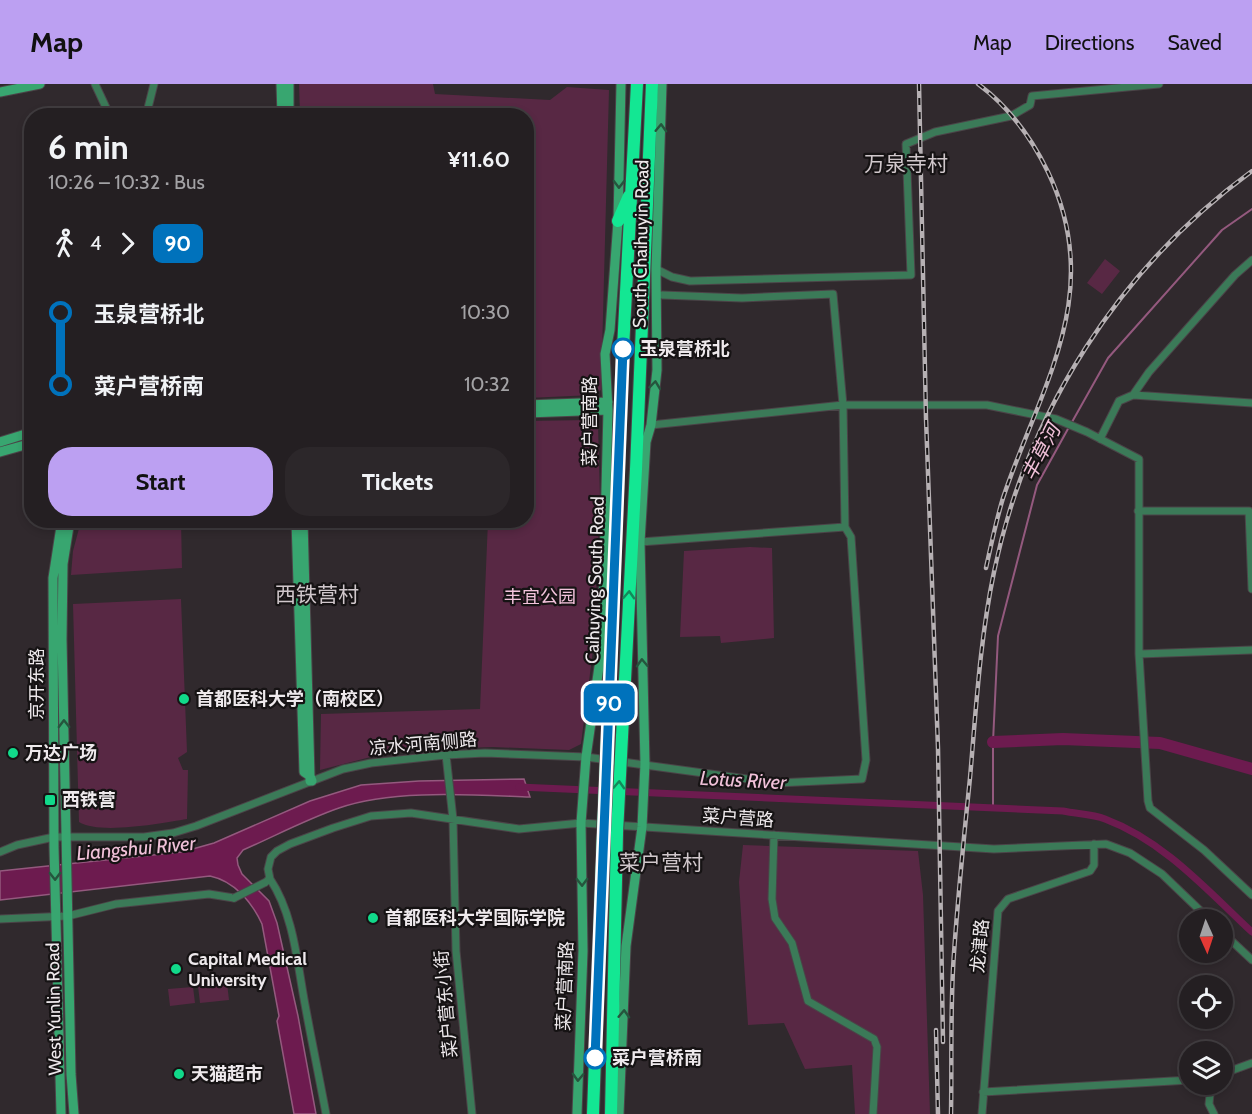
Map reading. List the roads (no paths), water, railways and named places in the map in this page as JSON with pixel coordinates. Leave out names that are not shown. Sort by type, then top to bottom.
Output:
[{"type":"highway","name":"Caihuying South Road","points":[[593,1114],[623,349],[637,84]]},
{"type":"highway","name":"Caihuying South Road","points":[[611,1114],[617,833],[636,469],[652,84]]},
{"type":"highway","points":[[618,221],[633,187]]},
{"type":"highway","points":[[636,469],[646,442]]},
{"type":"street","points":[[0,92],[40,84]]},
{"type":"street","points":[[95,84],[106,108]]},
{"type":"street","points":[[148,108],[154,84]]},
{"type":"street","points":[[281,84],[282,108]]},
{"type":"street","points":[[289,108],[290,84]]},
{"type":"street","name":"菜户营南路","points":[[577,1114],[583,951],[581,823],[586,757],[602,646],[608,406],[605,354],[610,330],[618,221],[621,84]]},
{"type":"street","name":"South Chaihuyin Road","points":[[642,827],[645,764],[640,542],[646,442],[651,425],[657,370],[656,269],[662,84]]},
{"type":"street","points":[[656,269],[672,277],[690,281],[911,275],[906,144],[935,132],[1011,116],[1030,105],[1032,96],[1159,84]]},
{"type":"street","points":[[1133,395],[1149,372],[1234,275],[1252,260]]},
{"type":"street","points":[[640,542],[845,526],[843,405],[832,278]]},
{"type":"street","points":[[662,295],[742,298],[833,294]]},
{"type":"street","points":[[1100,439],[1119,400],[1133,395],[1252,404]]},
{"type":"street","points":[[534,405],[608,406]]},
{"type":"street","points":[[651,425],[843,405],[987,405],[1056,419],[1139,459],[1139,654],[1150,808],[1204,850],[1252,895]]},
{"type":"street","points":[[534,411],[608,406]]},
{"type":"street","points":[[0,442],[24,434]]},
{"type":"street","points":[[0,452],[24,444]]},
{"type":"street","points":[[1138,511],[1249,511],[1252,589]]},
{"type":"street","name":"凉水河南侧路","points":[[0,852],[17,845],[173,833],[196,826],[311,779],[371,763],[446,755],[485,753],[586,757],[777,783],[862,779],[866,760],[851,537],[845,526]]},
{"type":"street","name":"京开东路","points":[[56,904],[53,578],[61,528]]},
{"type":"street","name":"京开东路","points":[[68,528],[62,582],[68,903]]},
{"type":"street","points":[[296,528],[304,772],[311,779]]},
{"type":"street","points":[[303,528],[311,779]]},
{"type":"street","points":[[1139,654],[1252,650]]},
{"type":"street","name":"菜户营东小街","points":[[446,755],[453,819],[456,951],[472,1114]]},
{"type":"street","name":"菜户营路","points":[[268,881],[268,869],[272,857],[277,851],[290,844],[370,816],[411,813],[519,829],[581,823],[994,849],[1094,844],[1114,846],[1162,874],[1199,909]]},
{"type":"street","points":[[620,1114],[626,946],[642,827]]},
{"type":"street","points":[[774,835],[772,899],[775,918],[792,943],[808,1001],[874,1039],[877,1047],[873,1114]]},
{"type":"street","name":"龙津路","points":[[982,1114],[998,911],[1008,898],[1090,871],[1094,865],[1094,844]]},
{"type":"street","points":[[0,919],[68,916],[116,904],[209,894],[234,898],[268,881],[282,900],[290,929],[326,1114]]},
{"type":"street","name":"West Yunlin Road","points":[[68,903],[71,1074],[74,1114]]},
{"type":"street","name":"West Yunlin Road","points":[[56,904],[61,1114]]},
{"type":"street","points":[[1233,942],[1252,960]]},
{"type":"street","points":[[1233,1070],[1252,1063]]},
{"type":"street","points":[[983,1092],[1179,1081]]},
{"type":"street","points":[[1210,1095],[1209,1104],[1214,1114]]},
{"type":"waterway","name":"丰草河","points":[[1072,422],[1108,358],[1222,230],[1252,209]]},
{"type":"waterway","name":"丰草河","points":[[993,808],[993,742],[998,636],[1037,485],[1069,427]]},
{"type":"waterway","points":[[993,742],[1063,739],[1160,743],[1252,769]]},
{"type":"waterway","name":"Lotus River","points":[[519,787],[1063,811],[1095,816],[1126,828],[1166,853],[1252,932]]},
{"type":"railway","points":[[919,84],[926,418],[938,748],[943,1042]]},
{"type":"railway","points":[[978,84],[1009,113],[1027,135],[1042,160],[1064,216],[1071,259],[1069,299],[1062,338],[1003,498],[986,568]]},
{"type":"railway","points":[[951,1114],[954,953],[979,674],[989,597],[1009,513],[1030,455],[1055,400],[1086,348],[1121,298],[1161,252],[1204,209],[1252,171]]},
{"type":"railway","points":[[936,1030],[938,1114]]},
{"type":"place","name":"玉泉营桥北","points":[[623,349]]},
{"type":"place","name":"首都医科大学（南校区）","points":[[184,699]]},
{"type":"place","name":"万达广场","points":[[13,753]]},
{"type":"place","name":"西铁营","points":[[50,800]]},
{"type":"place","name":"首都医科大学国际学院","points":[[373,918]]},
{"type":"place","name":"Capital Medical University","points":[[176,969]]},
{"type":"place","name":"菜户营桥南","points":[[595,1058]]},
{"type":"place","name":"天猫超市","points":[[179,1074]]},
{"type":"district","name":"万泉寺村","points":[[906,164]]},
{"type":"district","name":"西铁营村","points":[[317,595]]},
{"type":"district","name":"菜户营村","points":[[661,863]]},
{"type":"park label","name":"丰宜公园","points":[[540,597]]},
{"type":"water label","name":"Liangshui River","points":[[136,848]]}]
